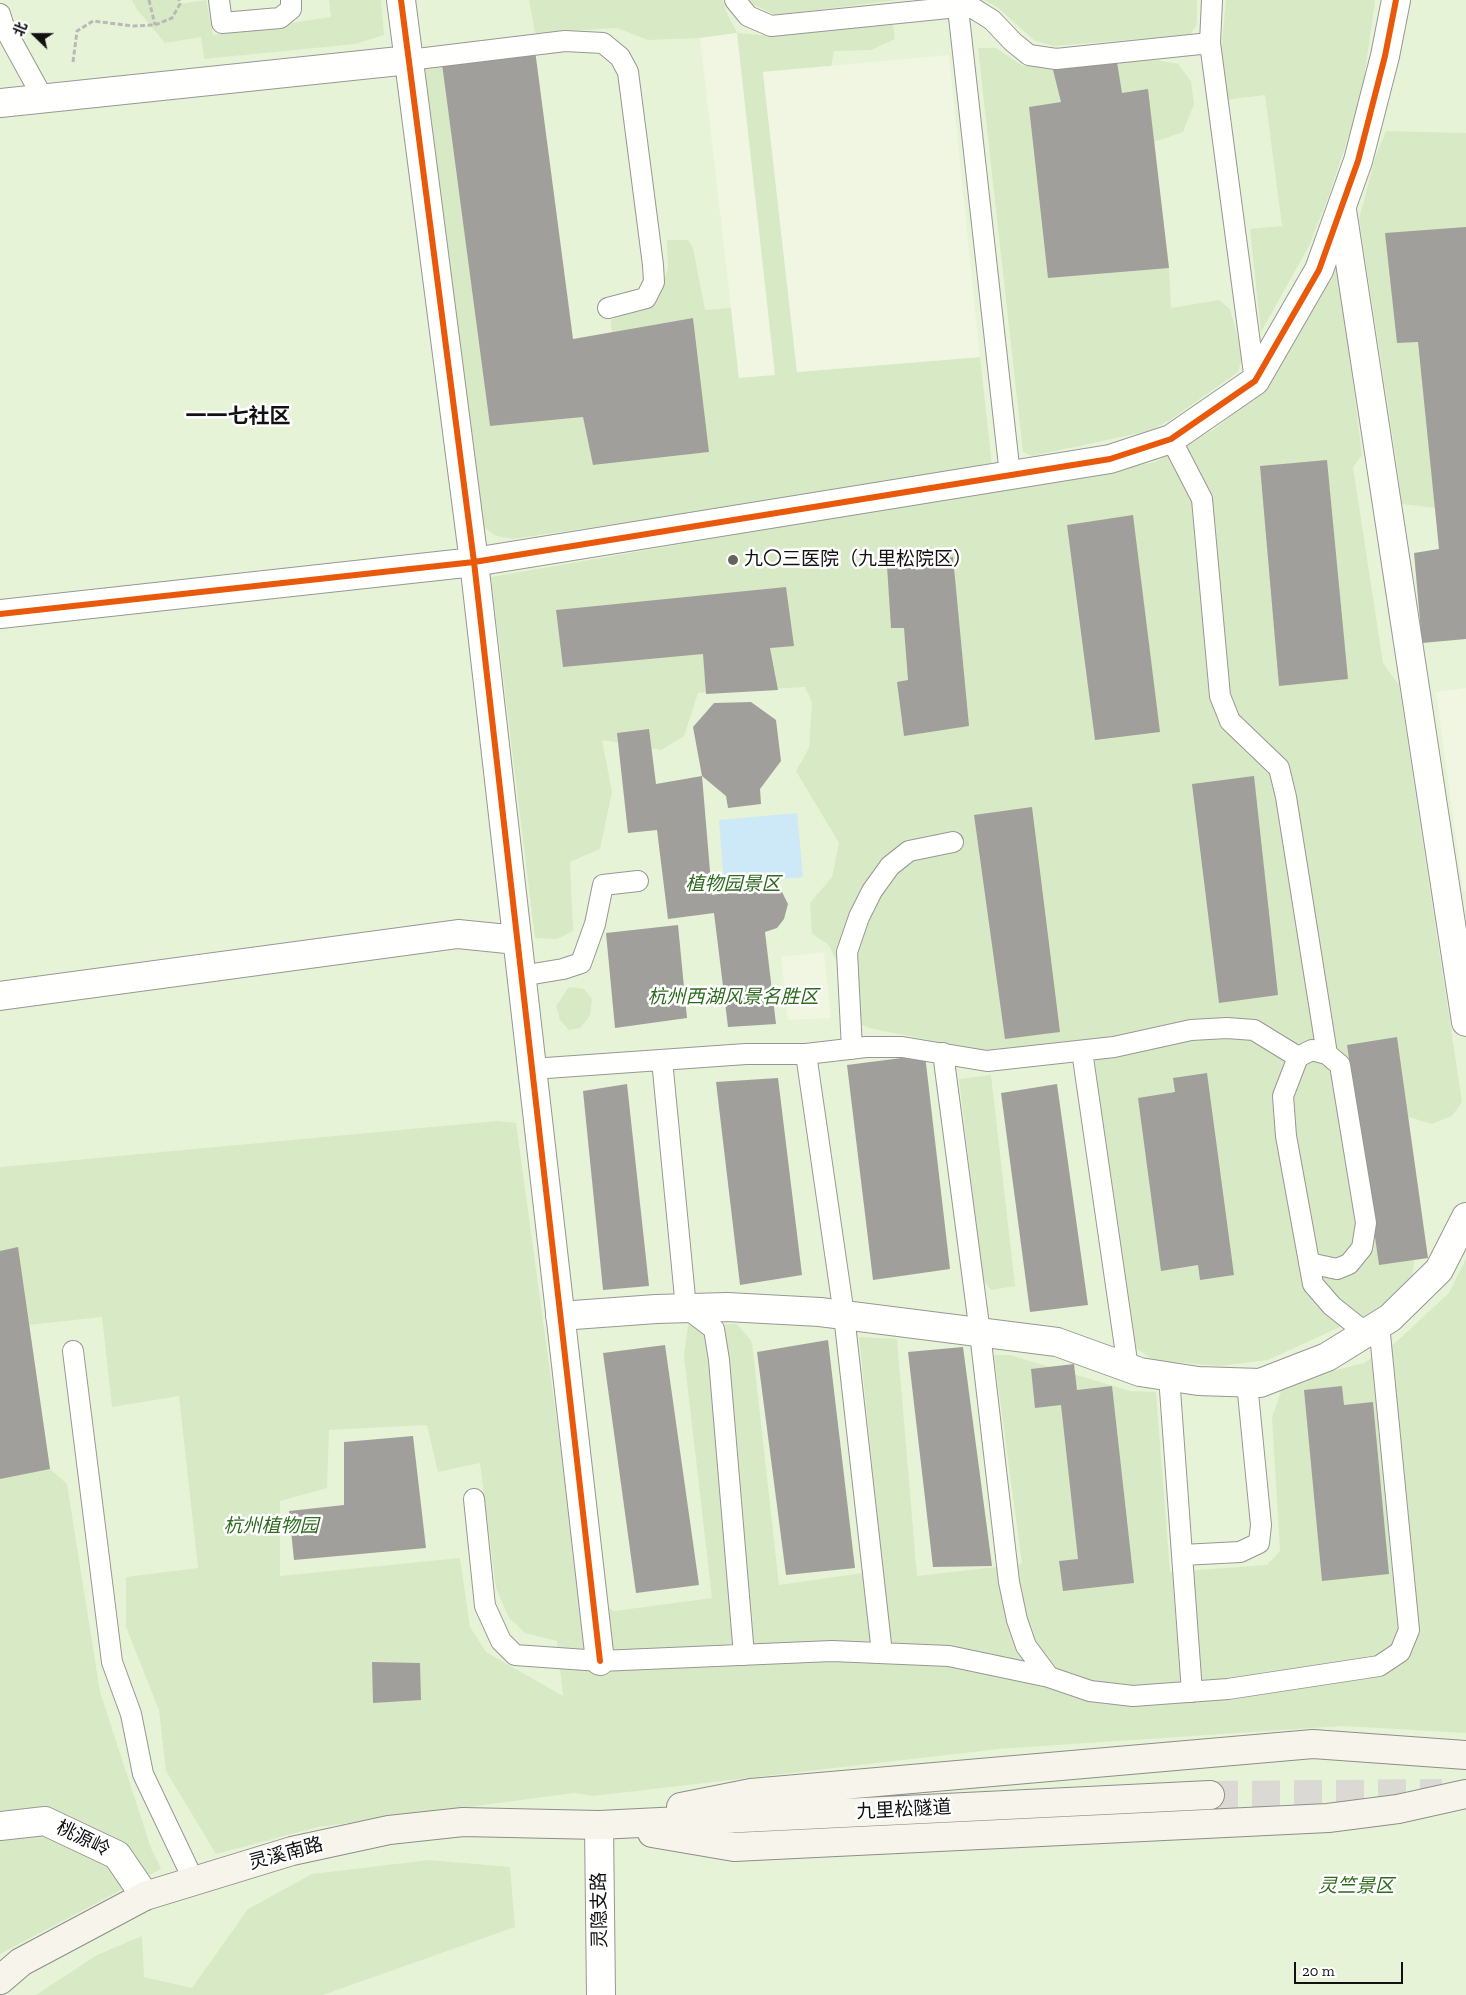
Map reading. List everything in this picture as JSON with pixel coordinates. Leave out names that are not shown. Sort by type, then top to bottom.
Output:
[{"type":"street","points":[[401,0],[474,562],[600,1661]]},
{"type":"street","points":[[0,614],[474,562],[1110,459],[1171,439],[1255,381],[1319,270],[1362,146],[1396,0]]},
{"type":"street","points":[[0,103],[409,60]]},
{"type":"street","points":[[1342,207],[1463,979],[1466,1022]]},
{"type":"street","points":[[0,996],[458,934],[517,940]]},
{"type":"street","points":[[560,1316],[686,1308],[737,1307],[820,1312],[1057,1342],[1140,1372],[1198,1381],[1260,1383],[1327,1357],[1390,1318],[1439,1270],[1466,1217]]},
{"type":"street","points":[[599,1825],[751,1793],[1313,1744],[1466,1754]]},
{"type":"street","points":[[599,1825],[734,1847],[1328,1818],[1398,1809],[1466,1794]]},
{"type":"street","name":"九里松隧道","points":[[599,1825],[1210,1795]]},
{"type":"street","name":"桃源岭","points":[[0,1826],[45,1821],[117,1855],[145,1896]]},
{"type":"street","name":"灵溪南路","points":[[0,1980],[21,1962],[145,1896],[292,1851],[389,1830],[463,1822],[599,1825]]},
{"type":"street","name":"灵隐支路","points":[[599,1825],[601,1995]]},
{"type":"lane","points":[[219,0],[222,23],[280,18],[291,9],[291,0]]},
{"type":"lane","points":[[735,0],[748,16],[771,26],[973,8],[992,20],[1013,42],[1029,55],[1056,59],[1210,43]]},
{"type":"lane","points":[[1212,0],[1210,43],[1255,381]]},
{"type":"lane","points":[[958,8],[1010,475]]},
{"type":"lane","points":[[0,14],[4,27],[44,98]]},
{"type":"lane","points":[[409,60],[565,41],[602,44],[620,57],[628,72],[654,282],[646,298],[608,308]]},
{"type":"lane","points":[[1171,439],[1202,499],[1220,696],[1230,721],[1279,768],[1286,797],[1327,1054]]},
{"type":"lane","points":[[852,1049],[847,952],[858,917],[872,891],[890,866],[909,851],[954,842]]},
{"type":"lane","points":[[521,976],[563,969],[581,963],[595,924],[603,885],[638,881]]},
{"type":"lane","points":[[532,1069],[746,1054],[806,1054],[852,1049],[902,1047],[987,1061],[1114,1047],[1191,1030],[1227,1028],[1254,1030],[1298,1057]]},
{"type":"lane","points":[[474,1499],[485,1606],[501,1641],[515,1656],[600,1661],[832,1651],[949,1656],[1049,1678],[1090,1692],[1133,1696],[1228,1689],[1379,1666],[1400,1652],[1409,1630],[1372,1328],[1332,1306],[1312,1284],[1286,1136],[1284,1096],[1298,1057],[1312,1050],[1327,1054],[1340,1064],[1366,1223],[1362,1248],[1349,1264],[1337,1269],[1309,1263]]},
{"type":"lane","points":[[1082,1051],[1128,1368]]},
{"type":"lane","points":[[943,1053],[980,1333],[1009,1582],[1017,1620],[1026,1646],[1049,1678]]},
{"type":"lane","points":[[806,1054],[844,1315],[882,1654]]},
{"type":"lane","points":[[662,1060],[686,1308],[714,1329],[744,1655]]},
{"type":"lane","points":[[72,1350],[112,1662],[131,1714],[143,1774],[194,1881]]},
{"type":"lane","points":[[1169,1376],[1192,1692]]},
{"type":"lane","points":[[1182,1555],[1240,1552],[1258,1543],[1261,1525],[1248,1383]]},
{"type":"path","points":[[149,0],[155,25]]},
{"type":"path","points":[[71,95],[73,52],[77,31],[93,21],[133,26],[155,25],[172,18],[180,4],[179,0]]},
{"type":"green space","name":"植物园景区","points":[[0,0],[1466,0],[1466,1995],[0,1995]]},
{"type":"green space","points":[[132,0],[179,0],[180,4],[206,0],[213,35],[331,17],[329,0],[381,0],[384,35],[355,44],[204,59],[201,37],[165,43],[136,8]]},
{"type":"green space","points":[[529,0],[723,0],[726,11],[737,33],[700,38],[648,40],[617,28],[535,33]]},
{"type":"green space","points":[[747,0],[898,0],[775,15]]},
{"type":"green space","points":[[984,0],[1197,0],[1197,24],[1190,35],[1054,46],[1035,41],[997,7]]},
{"type":"green space","points":[[1226,0],[1374,0],[1375,2],[1361,99],[1329,195],[1310,244],[1261,332],[1250,229],[1282,226],[1265,95],[1226,100],[1220,63]]},
{"type":"green space","points":[[893,25],[895,39],[871,50],[834,51],[831,66],[763,72],[797,372],[980,357],[992,466],[983,470],[512,539],[496,536],[484,527],[422,70],[442,64],[490,426],[583,417],[594,465],[709,452],[693,318],[612,332],[611,320],[646,307],[661,292],[668,268],[667,240],[688,240],[693,248],[705,310],[731,308],[739,378],[737,33],[761,35]]},
{"type":"green space","points":[[737,33],[775,375],[739,378],[700,38]]},
{"type":"green space","points":[[978,48],[996,48],[1023,66],[1156,60],[1178,64],[1191,81],[1194,104],[1183,132],[1154,142],[1169,268],[1171,308],[1219,300],[1230,309],[1243,355],[1238,372],[1170,420],[1149,431],[1032,456],[1023,452]]},
{"type":"green space","points":[[949,55],[980,357],[797,372],[763,72]]},
{"type":"green space","points":[[1386,131],[1466,133],[1466,411],[1445,509],[1402,504],[1359,219],[1376,155]]},
{"type":"green space","points":[[1338,260],[1362,455],[1353,467],[1383,663],[1399,685],[1462,1102],[1452,1116],[1432,1124],[1395,1113],[1416,1248],[1411,1286],[1377,1310],[1268,1360],[1220,1366],[1153,1360],[1136,1348],[1090,1061],[983,1051],[869,1028],[843,1016],[838,965],[829,945],[812,934],[810,903],[832,877],[839,843],[796,771],[809,748],[812,702],[805,687],[698,693],[684,736],[661,750],[602,740],[612,792],[600,849],[570,862],[573,931],[557,939],[535,938],[491,577],[1155,462],[1213,430],[1265,389],[1329,262]]},
{"type":"green space","points":[[1466,688],[1466,891],[1463,891],[1436,692]]},
{"type":"green space","points":[[824,952],[831,1018],[788,1020],[781,957]]},
{"type":"green space","points":[[569,987],[584,989],[592,999],[590,1016],[580,1028],[569,1030],[560,1020],[556,1006]]},
{"type":"green space","points":[[991,1075],[1015,1286],[991,1290],[983,1280],[959,1079]]},
{"type":"green space","name":"杭州植物园","points":[[497,1121],[516,1123],[580,1591],[614,1611],[712,1598],[684,1356],[688,1325],[737,1324],[752,1342],[779,1585],[883,1570],[859,1337],[897,1339],[917,1576],[1022,1564],[994,1355],[1010,1355],[1130,1391],[1156,1392],[1170,1572],[1267,1565],[1280,1551],[1272,1417],[1284,1383],[1364,1363],[1395,1343],[1449,1293],[1466,1259],[1466,1733],[1342,1726],[998,1749],[593,1796],[574,1793],[318,1827],[216,1854],[166,1771],[159,1710],[126,1627],[126,1577],[198,1568],[179,1396],[112,1407],[102,1317],[29,1325],[50,1469],[67,1484],[100,1692],[151,1848],[161,1869],[0,1954],[0,1167]],"holes":[[[427,1425],[438,1472],[480,1463],[496,1588],[509,1618],[525,1633],[557,1641],[563,1696],[486,1652],[470,1627],[460,1558],[280,1576],[280,1501],[327,1488],[329,1430]]]},
{"type":"green space","points":[[429,1860],[510,1867],[515,1927],[323,1995],[36,1995],[97,1955],[142,1936],[144,1977],[192,1988],[248,1909],[312,1874]]},
{"type":"water","points":[[797,813],[803,877],[724,884],[719,820]]},
{"type":"building","points":[[535,50],[573,339],[693,318],[709,452],[593,465],[583,417],[490,426],[442,64]]},
{"type":"building","points":[[1117,62],[1122,93],[1148,89],[1169,268],[1048,278],[1029,107],[1061,102],[1053,70]]},
{"type":"building","points":[[1466,227],[1466,639],[1422,643],[1414,553],[1439,549],[1418,342],[1397,343],[1385,233]]},
{"type":"building","points":[[1327,460],[1348,679],[1279,686],[1260,466]]},
{"type":"building","points":[[1133,515],[1160,732],[1095,740],[1067,525]]},
{"type":"building","points":[[953,557],[969,726],[904,736],[897,682],[908,680],[904,628],[891,628],[887,566]]},
{"type":"building","points":[[786,587],[794,646],[770,648],[778,690],[706,694],[703,654],[563,667],[556,610]]},
{"type":"building","points":[[751,702],[776,720],[781,761],[760,789],[761,804],[728,808],[726,796],[702,776],[693,727],[714,703]]},
{"type":"building","points":[[649,729],[656,784],[702,776],[712,895],[767,886],[782,892],[788,904],[784,919],[777,928],[765,932],[776,1024],[728,1027],[714,913],[668,919],[657,830],[628,833],[617,733]]},
{"type":"building","points":[[1254,776],[1278,995],[1219,1003],[1192,784]]},
{"type":"building","points":[[1032,807],[1060,1032],[1005,1039],[974,815]]},
{"type":"building","points":[[678,925],[687,1018],[615,1028],[606,933]]},
{"type":"building","points":[[1397,1037],[1428,1258],[1379,1265],[1347,1045]]},
{"type":"building","points":[[925,1055],[950,1269],[873,1280],[847,1065]]},
{"type":"building","points":[[1207,1073],[1234,1275],[1200,1280],[1198,1265],[1161,1271],[1138,1098],[1175,1092],[1173,1078]]},
{"type":"building","points":[[778,1078],[802,1275],[740,1285],[716,1082]]},
{"type":"building","points":[[627,1084],[649,1286],[603,1290],[583,1091]]},
{"type":"building","points":[[1057,1084],[1088,1305],[1030,1312],[1001,1093]]},
{"type":"building","points":[[18,1247],[50,1469],[0,1479],[0,1251]]},
{"type":"building","points":[[828,1340],[855,1568],[786,1575],[757,1352]]},
{"type":"building","points":[[665,1345],[699,1585],[636,1593],[603,1353]]},
{"type":"building","points":[[963,1347],[992,1566],[933,1567],[908,1352]]},
{"type":"building","points":[[1074,1364],[1077,1390],[1112,1386],[1134,1583],[1063,1591],[1059,1561],[1078,1559],[1061,1405],[1035,1408],[1031,1369]]},
{"type":"building","points":[[1342,1386],[1344,1405],[1373,1402],[1389,1574],[1322,1581],[1304,1390]]},
{"type":"building","points":[[413,1436],[426,1548],[294,1560],[289,1511],[344,1505],[344,1442]]},
{"type":"building","points":[[372,1662],[420,1663],[421,1700],[373,1703]]},
{"type":"tunnel","points":[[1210,1795],[1442,1793]]},
{"type":"cycle path","points":[[401,0],[474,562],[600,1661]]},
{"type":"cycle path","points":[[0,614],[474,562],[1110,459],[1171,439],[1255,381],[1319,270],[1358,161],[1385,56],[1396,0]]},
{"type":"place","name":"九〇三医院（九里松院区）","points":[[733,560]]},
{"type":"district","name":"一一七社区","points":[[238,417]]},
{"type":"park label","name":"杭州西湖风景名胜区","points":[[733,998]]},
{"type":"park label","name":"灵竺景区","points":[[1356,1887]]}]
